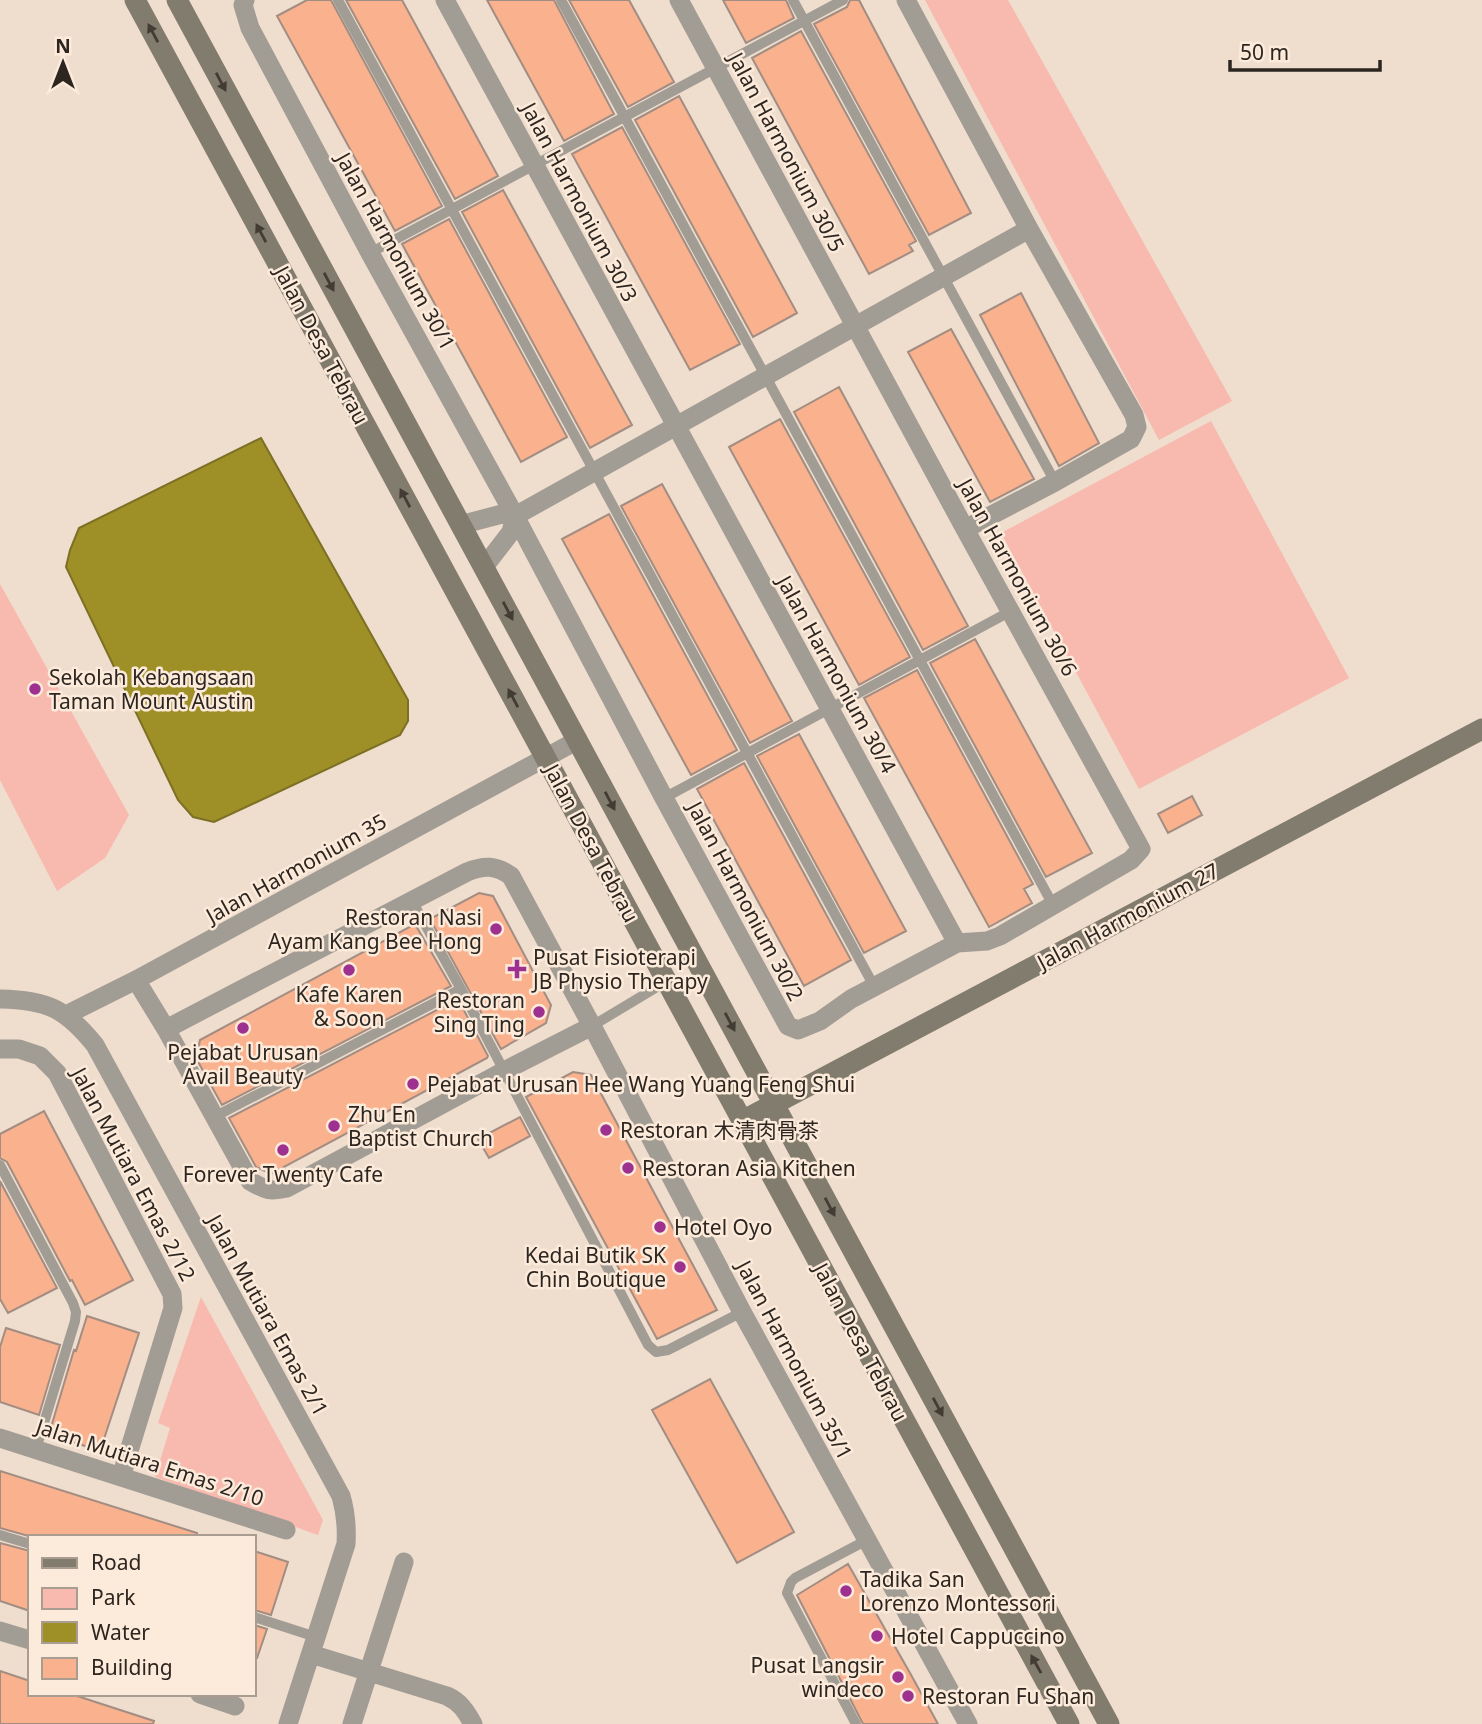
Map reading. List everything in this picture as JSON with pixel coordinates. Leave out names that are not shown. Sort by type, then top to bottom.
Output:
[{"type":"street","name":"Jalan Desa Tebrau","points":[[135,0],[1069,1724]]},
{"type":"street","name":"Jalan Desa Tebrau","points":[[177,0],[1109,1724]]},
{"type":"street","name":"Jalan Harmonium 30/3","points":[[444,0],[676,426]]},
{"type":"street","name":"Jalan Harmonium 30/5","points":[[679,0],[856,326]]},
{"type":"street","points":[[906,0],[1029,229],[1134,415],[1137,427],[1131,439],[965,529]]},
{"type":"street","name":"Jalan Harmonium 30/1","points":[[244,3],[250,27],[370,253],[515,516]]},
{"type":"street","points":[[460,525],[502,514],[515,516],[1029,229]]},
{"type":"street","name":"Jalan Harmonium 30/6","points":[[856,326],[1141,849]]},
{"type":"street","name":"Jalan Harmonium 30/4","points":[[676,426],[957,943]]},
{"type":"street","points":[[484,567],[511,532],[515,516]]},
{"type":"street","name":"Jalan Harmonium 30/2","points":[[515,516],[788,1026],[798,1030],[820,1021],[851,999],[957,943],[987,941],[1000,936],[1131,860],[1141,849]]},
{"type":"street","name":"Jalan Harmonium 27","points":[[742,1121],[1482,729]]},
{"type":"street","name":"Jalan Harmonium 35","points":[[66,1015],[136,980],[578,740]]},
{"type":"street","name":"Jalan Harmonium 35/1","points":[[166,1029],[479,867],[492,867],[511,876],[742,1312],[968,1724]]},
{"type":"street","points":[[136,980],[250,1181],[273,1192],[287,1188],[592,1026]]},
{"type":"street","name":"Jalan Mutiara Emas 2/1","points":[[0,999],[37,1001],[52,1006],[82,1029],[95,1045],[341,1496],[347,1527],[346,1544],[288,1724]]},
{"type":"street","name":"Jalan Mutiara Emas 2/12","points":[[0,1049],[19,1049],[40,1056],[57,1073],[173,1294],[173,1308],[121,1477]]},
{"type":"street","name":"Jalan Mutiara Emas 2/10","points":[[0,1438],[286,1530]]},
{"type":"street","points":[[953,1512],[985,1494]]},
{"type":"street","points":[[352,1724],[404,1562]]},
{"type":"street","points":[[0,1631],[28,1639]]},
{"type":"street","points":[[314,1646],[370,1671],[453,1699],[464,1708],[473,1724]]},
{"type":"street","points":[[206,1696],[235,1706]]},
{"type":"lane","points":[[338,0],[875,988]]},
{"type":"lane","points":[[561,0],[1053,905]]},
{"type":"lane","points":[[793,0],[1055,482]]},
{"type":"lane","points":[[370,253],[843,0]]},
{"type":"lane","points":[[664,798],[1011,611]]},
{"type":"lane","points":[[412,901],[648,1345],[656,1352],[667,1350],[742,1312]]},
{"type":"lane","points":[[592,1026],[667,981]]},
{"type":"lane","points":[[214,1117],[461,989]]},
{"type":"lane","points":[[0,1165],[76,1312],[36,1449]]},
{"type":"lane","points":[[0,1535],[28,1543]]},
{"type":"lane","points":[[856,1724],[787,1593],[795,1578],[867,1540]]},
{"type":"lane","points":[[256,1618],[314,1646]]},
{"type":"green space","points":[[925,0],[1008,0],[1232,401],[1159,440]]},
{"type":"green space","points":[[1211,421],[1349,678],[1139,789],[1001,533]]},
{"type":"green space","name":"Sekolah Kebangsaan Taman Mount Austin","points":[[0,584],[129,815],[105,858],[57,891],[0,780]]},
{"type":"green space","points":[[201,1297],[323,1520],[318,1535],[155,1477],[170,1428],[158,1423]]},
{"type":"water","points":[[261,438],[408,700],[408,721],[400,735],[214,822],[193,817],[178,800],[66,567],[79,528]]},
{"type":"building","points":[[307,0],[331,0],[442,206],[395,231],[277,16]]},
{"type":"building","points":[[346,0],[402,0],[498,176],[455,199]]},
{"type":"building","points":[[487,0],[554,0],[614,114],[564,141]]},
{"type":"building","points":[[569,0],[629,0],[674,82],[628,107]]},
{"type":"building","points":[[723,0],[786,0],[794,18],[746,43]]},
{"type":"building","points":[[850,0],[859,0],[971,213],[929,235],[814,24],[847,7]]},
{"type":"building","points":[[801,31],[916,241],[909,245],[913,251],[869,274],[752,58]]},
{"type":"building","points":[[679,96],[797,313],[753,337],[635,120]]},
{"type":"building","points":[[622,127],[740,344],[690,370],[572,154]]},
{"type":"building","points":[[503,190],[632,425],[590,448],[462,212]]},
{"type":"building","points":[[449,219],[567,437],[521,462],[402,244]]},
{"type":"building","points":[[1021,293],[1099,443],[1059,466],[980,315]]},
{"type":"building","points":[[951,329],[1034,479],[990,502],[908,352]]},
{"type":"building","points":[[839,387],[968,626],[923,650],[794,412]]},
{"type":"building","points":[[780,419],[910,657],[859,685],[729,447]]},
{"type":"building","points":[[662,484],[792,721],[750,743],[621,506]]},
{"type":"building","points":[[609,514],[737,750],[691,775],[562,539]]},
{"type":"building","points":[[975,639],[1092,853],[1046,877],[930,663]]},
{"type":"building","points":[[917,670],[1033,884],[1024,889],[1032,903],[989,927],[864,698]]},
{"type":"building","points":[[799,734],[906,931],[864,953],[757,756]]},
{"type":"building","points":[[744,763],[851,960],[804,986],[697,789]]},
{"type":"building","points":[[1192,796],[1202,815],[1168,833],[1158,814]]},
{"type":"building","points":[[479,893],[493,896],[551,1005],[546,1023],[501,1049],[430,919]]},
{"type":"building","points":[[415,924],[451,986],[222,1105],[196,1058],[200,1040]]},
{"type":"building","points":[[458,999],[487,1058],[271,1174],[256,1167],[229,1118]]},
{"type":"building","points":[[573,1072],[591,1075],[717,1310],[657,1339],[526,1097]]},
{"type":"building","points":[[44,1111],[133,1280],[85,1305],[7,1162],[0,1158],[0,1134]]},
{"type":"building","points":[[520,1117],[530,1136],[489,1158],[478,1139]]},
{"type":"building","points":[[0,1181],[57,1288],[8,1313],[0,1299]]},
{"type":"building","points":[[87,1316],[139,1333],[100,1451],[49,1434]]},
{"type":"building","points":[[6,1328],[60,1345],[39,1415],[0,1402],[0,1347]]},
{"type":"building","points":[[710,1379],[794,1532],[737,1563],[652,1410]]},
{"type":"building","points":[[0,1471],[197,1535],[28,1536],[0,1528]]},
{"type":"building","points":[[0,1543],[28,1550],[28,1610],[0,1601]]},
{"type":"building","points":[[256,1552],[288,1562],[271,1615],[256,1611]]},
{"type":"building","points":[[848,1564],[938,1724],[863,1724],[797,1595]]},
{"type":"building","points":[[256,1626],[267,1629],[256,1658]]},
{"type":"building","points":[[0,1671],[28,1680],[28,1696],[77,1696],[154,1721],[153,1724],[0,1724]]},
{"type":"place","name":"Sekolah Kebangsaan Taman Mount Austin","points":[[35,689]]},
{"type":"place","name":"Restoran Nasi Ayam Kang Bee Hong","points":[[496,929]]},
{"type":"place","name":"Pusat Fisioterapi JB Physio Therapy","points":[[517,969]]},
{"type":"place","name":"Kafe Karen & Soon","points":[[349,970]]},
{"type":"place","name":"Restoran Sing Ting","points":[[539,1012]]},
{"type":"place","name":"Pejabat Urusan Avail Beauty","points":[[243,1028]]},
{"type":"place","name":"Pejabat Urusan Hee Wang Yuang Feng Shui","points":[[413,1084]]},
{"type":"place","name":"Zhu En Baptist Church","points":[[334,1126]]},
{"type":"place","name":"Restoran 木清肉骨茶","points":[[606,1130]]},
{"type":"place","name":"Forever Twenty Cafe","points":[[283,1150]]},
{"type":"place","name":"Restoran Asia Kitchen","points":[[628,1168]]},
{"type":"place","name":"Hotel Oyo","points":[[660,1227]]},
{"type":"place","name":"Kedai Butik SK Chin Boutique","points":[[680,1267]]},
{"type":"place","name":"Tadika San Lorenzo Montessori","points":[[846,1591]]},
{"type":"place","name":"Hotel Cappuccino","points":[[877,1636]]},
{"type":"place","name":"Pusat Langsir windeco","points":[[898,1677]]},
{"type":"place","name":"Restoran Fu Shan","points":[[908,1696]]}]
